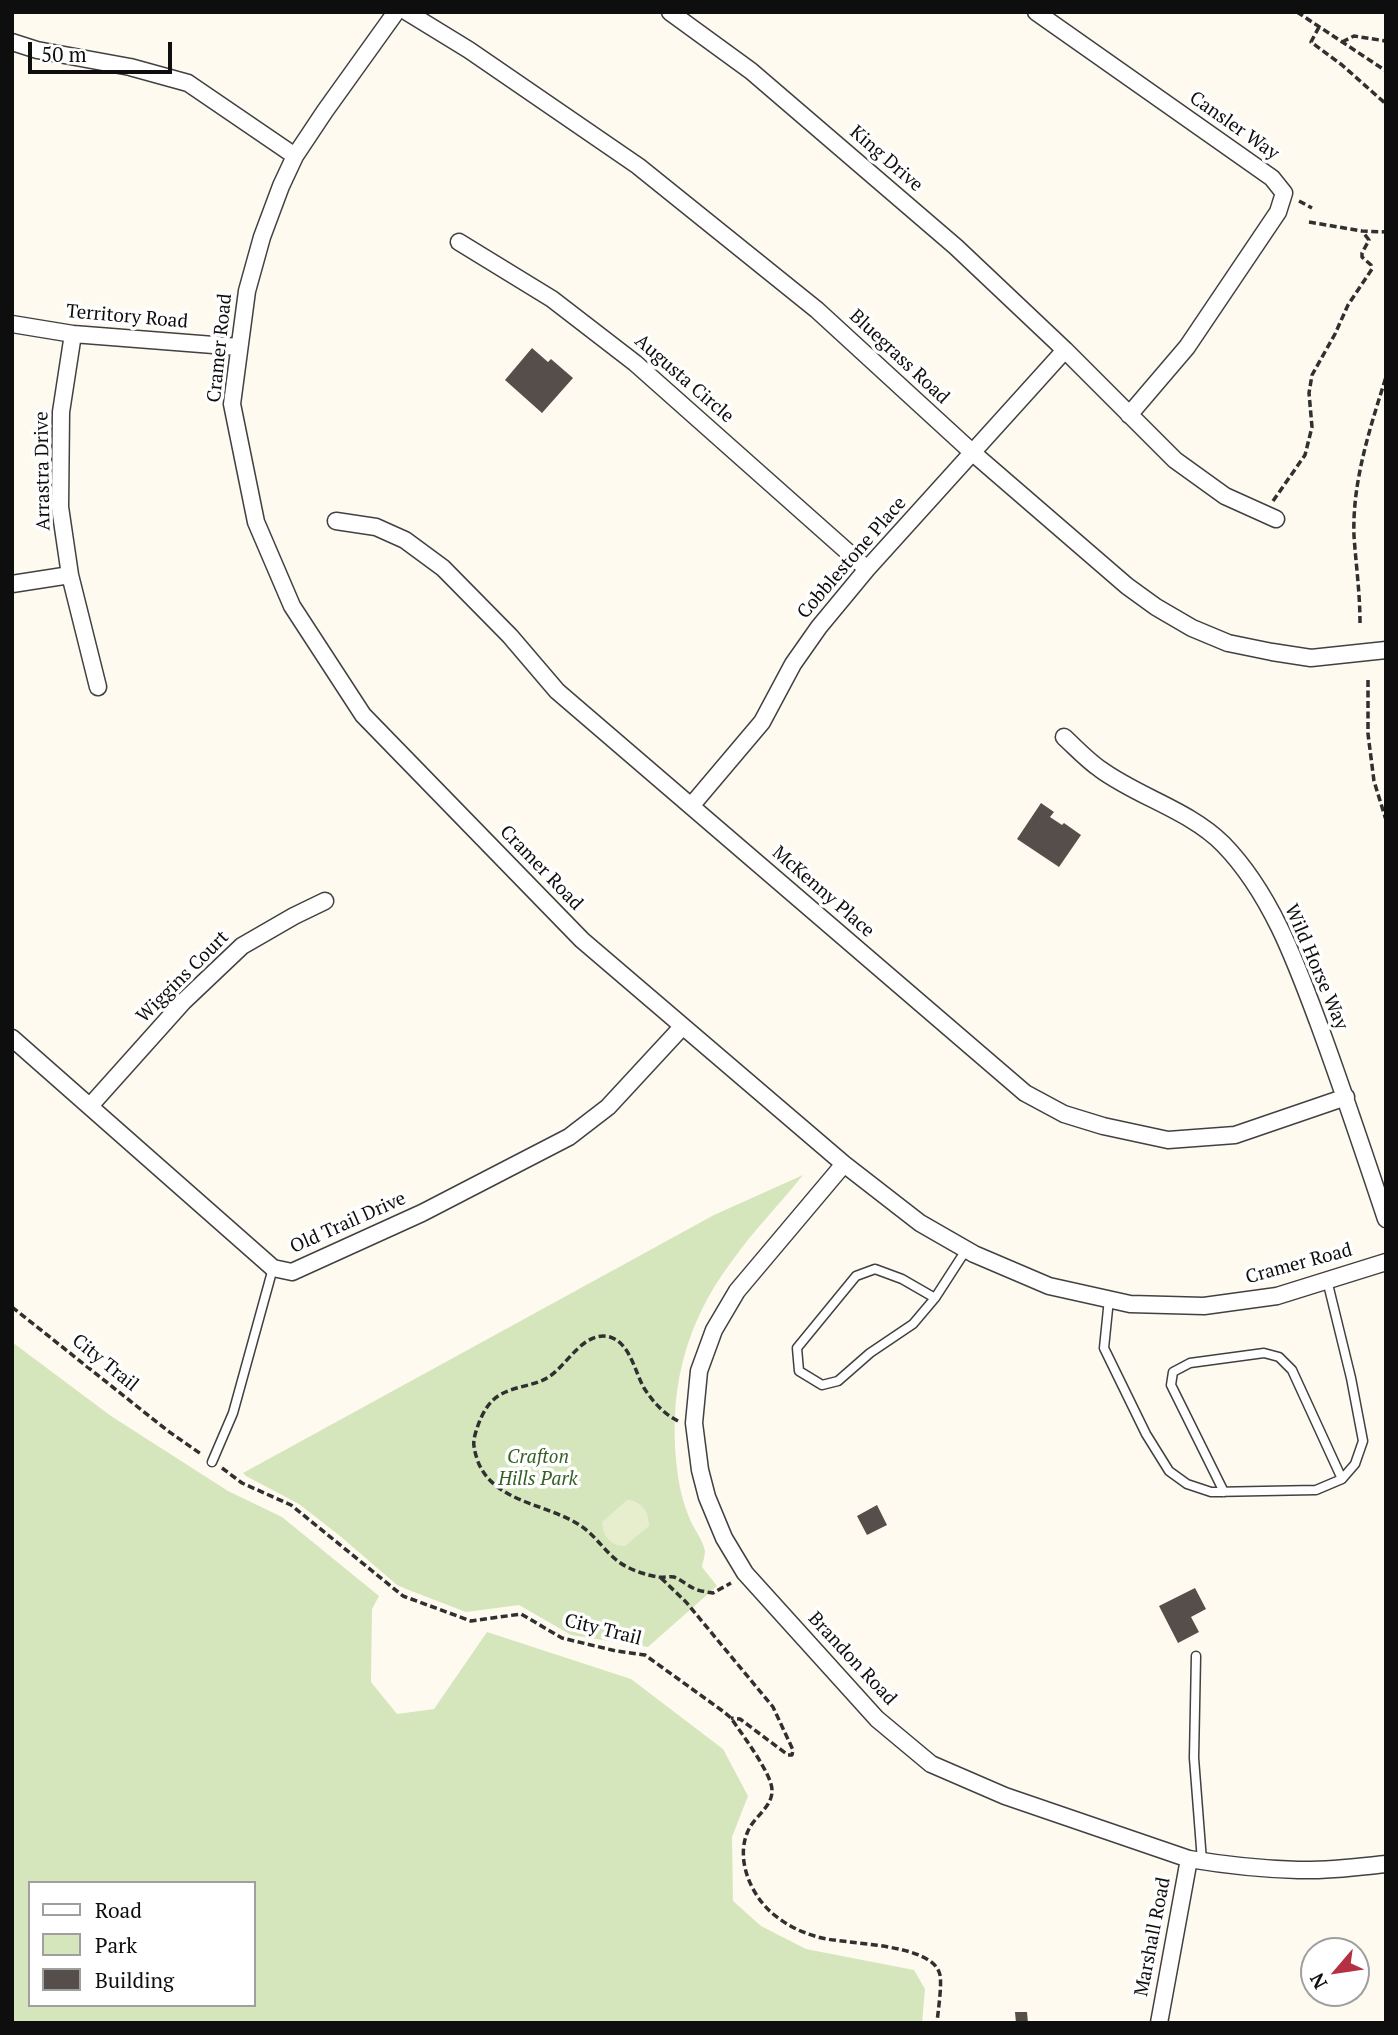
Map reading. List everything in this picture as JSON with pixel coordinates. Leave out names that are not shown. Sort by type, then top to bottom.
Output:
[{"type":"street","name":"Cramer Road","points":[[396,12],[295,156],[281,186],[262,237],[247,291],[232,404],[256,522],[292,606],[363,715],[582,940],[844,1164],[920,1223],[966,1250],[1049,1286],[1130,1304],[1204,1306],[1277,1296],[1386,1262]]},
{"type":"street","name":"Bluegrass Road","points":[[407,12],[469,50],[638,166],[817,310],[973,453],[1127,586],[1156,607],[1192,628],[1228,643],[1272,652],[1311,658],[1386,650]]},
{"type":"street","name":"King Drive","points":[[670,12],[751,71],[956,247],[1065,350],[1175,460],[1225,496],[1276,519]]},
{"type":"street","name":"Cansler Way","points":[[1036,12],[1272,178],[1284,193],[1279,212],[1187,346],[1129,415]]},
{"type":"street","points":[[12,42],[37,50],[130,67],[188,83],[295,156]]},
{"type":"street","name":"Augusta Circle","points":[[459,242],[552,299],[635,363],[867,569]]},
{"type":"street","name":"Territory Road","points":[[12,324],[73,334],[239,346]]},
{"type":"street","name":"Arrastra Drive","points":[[73,334],[61,412],[60,507],[70,575],[98,687]]},
{"type":"street","name":"Cobblestone Place","points":[[691,806],[762,722],[793,664],[819,627],[867,569],[1065,350]]},
{"type":"street","name":"McKenny Place","points":[[335,521],[376,527],[405,540],[443,568],[510,636],[556,691],[1025,1093],[1063,1114],[1168,1140],[1234,1135],[1346,1097]]},
{"type":"street","points":[[12,584],[70,575]]},
{"type":"street","name":"Wild Horse Way","points":[[1064,737],[1101,770],[1201,825],[1223,844],[1244,869],[1278,922],[1298,970],[1346,1097],[1386,1219]]},
{"type":"street","name":"Wiggins Court","points":[[90,1106],[184,1001],[242,946],[326,901]]},
{"type":"street","name":"Old Trail Drive","points":[[12,1038],[273,1268],[292,1272],[422,1213],[569,1137],[608,1107],[682,1027]]},
{"type":"street","name":"Brandon Road","points":[[844,1164],[737,1291],[714,1330],[699,1371],[694,1423],[700,1470],[707,1497],[724,1538],[745,1573],[877,1718],[931,1764],[1005,1796],[1196,1860],[1299,1870],[1386,1864]]},
{"type":"street","name":"Marshall Road","points":[[1159,2023],[1196,1860]]},
{"type":"lane","points":[[935,1298],[902,1279],[875,1269],[856,1276],[797,1348],[799,1371],[822,1385],[838,1381],[870,1353],[913,1324],[935,1298],[966,1250]]},
{"type":"lane","points":[[212,1462],[233,1413],[273,1268]]},
{"type":"lane","points":[[1110,1299],[1104,1348],[1146,1434],[1168,1471],[1186,1484],[1211,1492],[1316,1490],[1342,1479],[1355,1464],[1363,1441],[1327,1280]]},
{"type":"lane","points":[[1224,1492],[1171,1385],[1173,1372],[1190,1363],[1264,1353],[1279,1357],[1292,1370],[1342,1479]]},
{"type":"lane","points":[[1196,1656],[1196,1860]]},
{"type":"path","points":[[1297,12],[1386,71]]},
{"type":"path","points":[[1320,27],[1311,42],[1386,104]]},
{"type":"path","points":[[1342,42],[1354,36],[1386,41]]},
{"type":"path","points":[[1309,222],[1386,232]]},
{"type":"path","points":[[1276,519],[1270,504],[1305,455],[1310,436],[1312,427],[1309,393],[1312,375],[1348,305],[1372,269],[1362,257],[1369,240],[1362,230]]},
{"type":"path","points":[[1360,623],[1360,590],[1354,534],[1358,479],[1386,377]]},
{"type":"path","points":[[1368,680],[1368,734],[1374,781],[1386,820]]},
{"type":"path","name":"City Trail","points":[[12,1307],[168,1431],[242,1483],[291,1505],[403,1596],[471,1622],[521,1614],[562,1638],[615,1651],[645,1655],[731,1718],[768,1775],[773,1790],[770,1801],[750,1827],[744,1844],[745,1868],[754,1892],[770,1911],[793,1929],[821,1938],[912,1952],[934,1964],[940,1975],[937,2023]]},
{"type":"path","points":[[694,1423],[678,1421],[668,1416],[645,1388],[623,1345],[608,1336],[581,1346],[547,1378],[516,1388],[492,1401],[476,1430],[473,1446],[480,1468],[487,1478],[519,1500],[542,1507],[582,1526],[621,1564],[661,1578],[673,1577],[696,1590],[713,1593],[745,1573]]},
{"type":"path","points":[[661,1578],[685,1602],[773,1707],[793,1750],[792,1755],[788,1755],[740,1719],[731,1718]]},
{"type":"green space","name":"Crafton Hills Park","points":[[803,1175],[732,1261],[701,1311],[690,1336],[677,1390],[675,1446],[678,1476],[687,1512],[704,1547],[702,1567],[717,1586],[648,1647],[571,1635],[519,1605],[466,1612],[406,1589],[397,1585],[299,1504],[243,1473],[714,1215]]},
{"type":"green space","points":[[12,1342],[111,1416],[228,1491],[282,1517],[379,1596],[372,1609],[371,1682],[397,1714],[434,1709],[487,1632],[631,1679],[723,1749],[748,1796],[732,1837],[733,1901],[761,1926],[806,1949],[914,1970],[925,1989],[922,2023],[12,2023]]},
{"type":"green space","points":[[627,1500],[644,1508],[649,1526],[625,1546],[620,1546],[608,1539],[602,1522]]},
{"type":"building","points":[[532,348],[548,362],[551,359],[573,378],[542,413],[505,380]]},
{"type":"building","points":[[1041,803],[1054,812],[1050,817],[1081,835],[1059,867],[1017,839]]},
{"type":"building","points":[[877,1505],[887,1525],[867,1535],[857,1516]]},
{"type":"building","points":[[1195,1588],[1206,1609],[1191,1617],[1199,1632],[1178,1643],[1159,1606]]},
{"type":"building","points":[[1015,2012],[1027,2012],[1028,2023],[1016,2023]]}]
